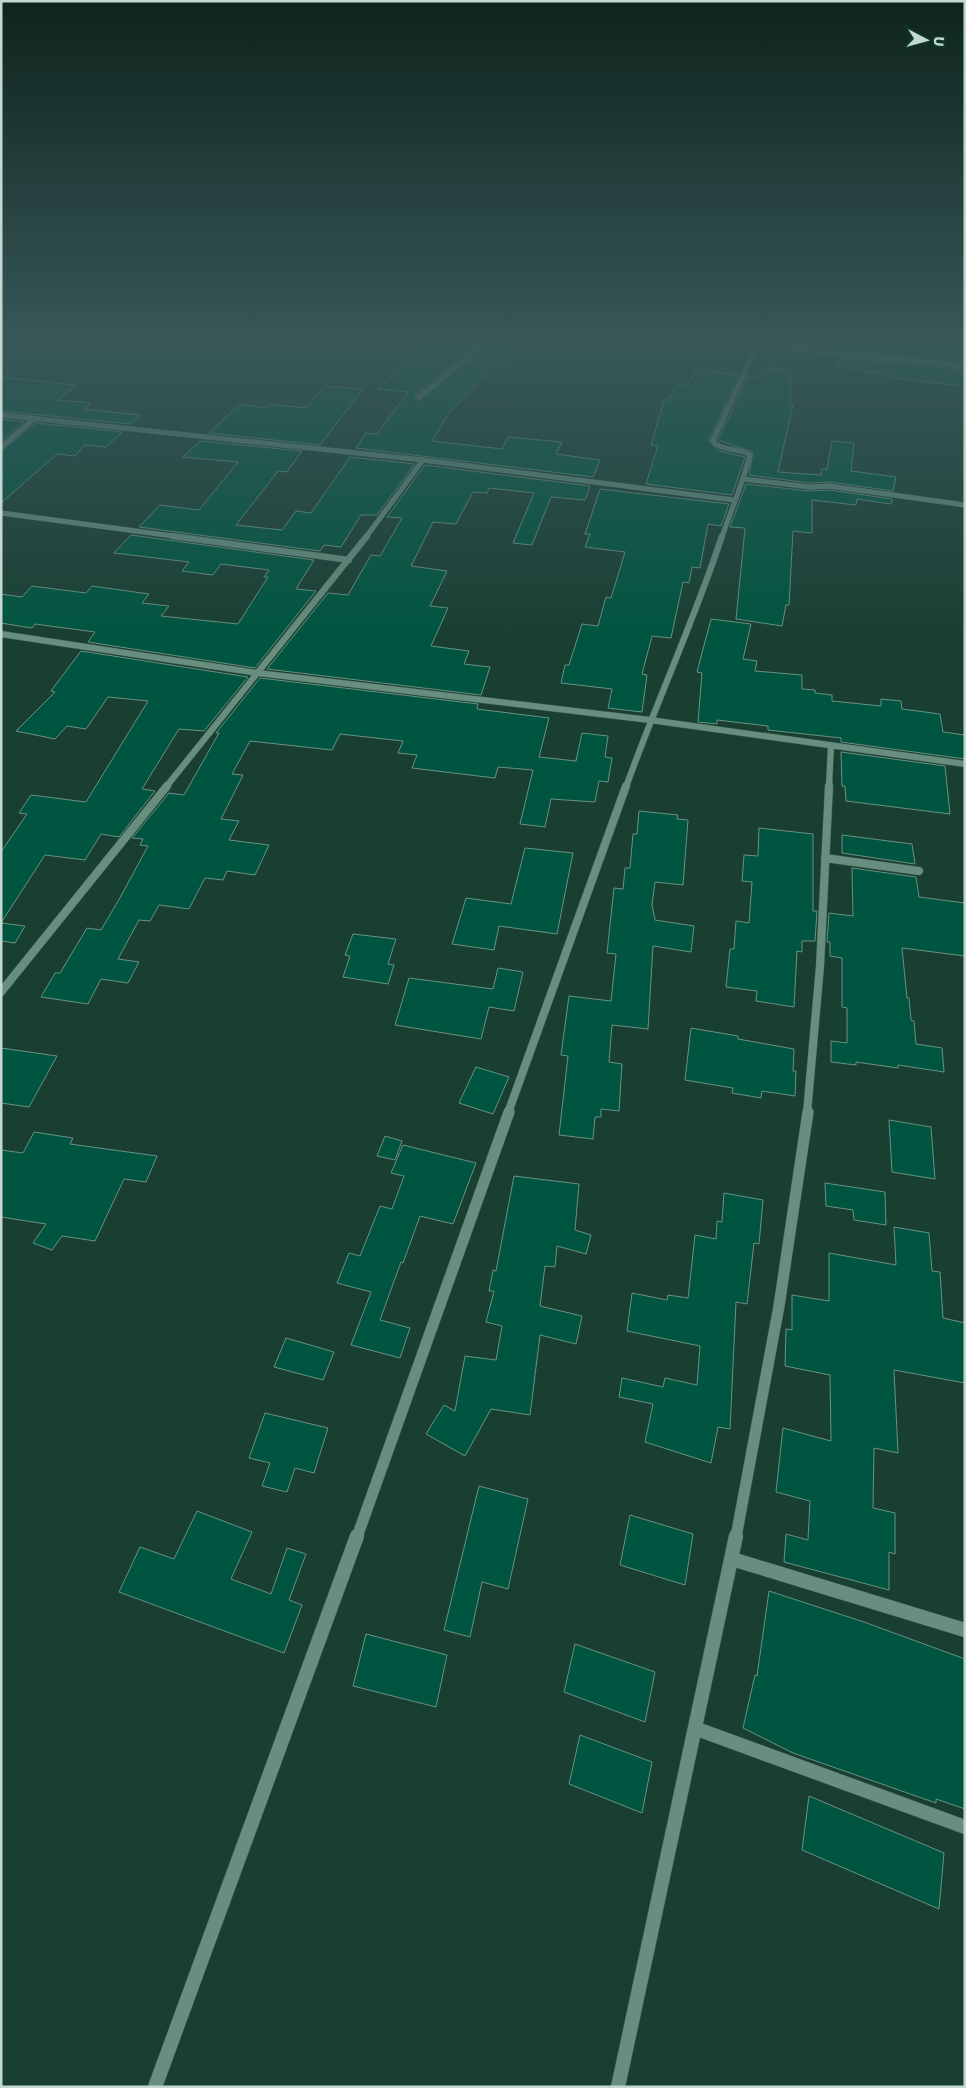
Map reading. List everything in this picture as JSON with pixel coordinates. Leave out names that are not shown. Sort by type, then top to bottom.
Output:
[{"type":"street","points":[[256,442],[423,460],[734,500]]},
{"type":"street","points":[[155,2087],[344,1574],[650,720],[704,590],[734,500],[744,479],[750,454],[742,450],[718,446],[714,442]]},
{"type":"street","points":[[1,992],[349,560],[423,460]]},
{"type":"street","points":[[744,479],[810,487],[829,486],[965,505]]},
{"type":"street","points":[[1,514],[349,560]]},
{"type":"street","points":[[1,634],[258,673],[650,720],[965,764]]},
{"type":"street","points":[[619,2085],[732,1559],[779,1306],[809,1102],[820,966],[831,745]]},
{"type":"street","points":[[825,858],[919,871]]},
{"type":"street","points":[[732,1559],[965,1630]]},
{"type":"street","points":[[697,1729],[965,1827]]},
{"type":"building","points":[[12,442],[111,442],[106,447],[85,445],[75,456],[57,454],[1,503],[1,451]]},
{"type":"building","points":[[198,442],[302,451],[287,472],[278,471],[236,525],[282,530],[296,511],[311,513],[350,457],[415,464],[377,515],[361,515],[341,547],[324,545],[320,551],[139,527],[160,505],[199,510],[238,462],[183,457]]},
{"type":"building","points":[[296,442],[322,442],[320,445]]},
{"type":"building","points":[[360,442],[445,442],[502,449],[505,442],[562,442],[556,454],[600,460],[593,477],[356,448]]},
{"type":"building","points":[[652,442],[710,442],[719,451],[745,457],[732,495],[646,484],[658,446],[651,445]]},
{"type":"building","points":[[725,442],[785,442],[778,472],[821,475],[822,469],[827,469],[832,442],[854,443],[851,471],[896,477],[893,491],[830,482],[810,483],[749,475],[753,452]]},
{"type":"building","points":[[425,465],[590,486],[585,500],[551,497],[532,545],[513,543],[534,493],[489,488],[487,493],[473,492],[456,524],[433,522],[411,566],[447,571],[430,606],[448,608],[431,646],[469,651],[464,664],[490,667],[481,695],[267,669],[328,593],[348,595],[371,555],[380,556],[402,518],[387,517]]},
{"type":"building","points":[[746,484],[809,491],[829,490],[892,499],[891,504],[857,499],[856,505],[812,500],[812,533],[793,531],[789,605],[786,605],[782,626],[736,619],[745,528],[730,527]]},
{"type":"building","points":[[600,489],[729,504],[721,526],[708,524],[700,568],[692,567],[689,583],[683,582],[671,638],[652,636],[642,674],[647,675],[642,712],[608,708],[612,689],[561,683],[565,665],[569,665],[582,624],[598,626],[606,597],[611,598],[625,552],[585,547],[590,534],[585,534]]},
{"type":"building","points":[[131,535],[314,560],[296,589],[316,591],[255,668],[88,642],[95,632],[35,624],[32,628],[1,623],[1,594],[22,597],[32,586],[86,593],[92,586],[149,594],[142,603],[169,606],[161,616],[238,624],[268,577],[264,577],[269,570],[221,564],[213,575],[182,571],[189,562],[114,553]]},
{"type":"building","points":[[711,619],[751,624],[743,659],[757,661],[755,671],[802,675],[802,689],[815,690],[815,693],[832,695],[832,701],[881,706],[881,699],[901,701],[902,709],[940,714],[943,732],[965,735],[965,759],[841,742],[841,738],[768,730],[768,726],[717,720],[717,724],[698,722],[702,673],[697,672]]},
{"type":"building","points":[[81,651],[248,677],[204,731],[179,729],[142,789],[155,791],[119,837],[101,834],[85,860],[45,855],[1,923],[1,852],[27,814],[19,813],[31,795],[86,802],[148,701],[108,697],[86,729],[67,726],[55,739],[16,731],[55,692],[51,691]]},
{"type":"building","points":[[260,678],[478,704],[477,709],[549,718],[539,757],[576,761],[582,733],[608,736],[605,757],[612,758],[608,782],[599,781],[595,802],[551,799],[545,827],[520,824],[533,770],[498,767],[495,778],[412,768],[417,755],[398,753],[403,741],[340,734],[332,750],[250,741],[232,774],[243,775],[221,819],[239,821],[229,840],[269,845],[255,875],[227,871],[223,880],[205,878],[189,909],[159,905],[150,921],[139,920],[118,959],[139,962],[128,983],[101,979],[88,1004],[41,997],[55,973],[60,973],[87,928],[101,930],[121,896],[148,846],[140,845],[143,839],[132,838],[169,793],[184,795],[219,733],[216,733]]},
{"type":"building","points":[[841,752],[945,766],[950,814],[846,801],[845,786],[842,786]]},
{"type":"building","points":[[639,811],[678,815],[677,819],[688,820],[683,885],[655,882],[652,905],[655,920],[694,926],[691,952],[653,946],[648,1029],[612,1025],[609,1062],[622,1064],[619,1111],[601,1109],[601,1117],[595,1117],[593,1139],[559,1135],[568,1056],[561,1055],[569,996],[611,1001],[616,954],[607,953],[614,888],[623,889],[625,868],[630,868],[633,834],[637,834]]},
{"type":"building","points":[[759,828],[813,834],[813,911],[817,911],[815,941],[802,941],[802,952],[797,951],[794,1007],[756,1001],[757,991],[726,987],[730,949],[734,949],[736,921],[749,923],[752,882],[742,881],[744,855],[758,856]]},
{"type":"building","points":[[842,835],[912,844],[915,864],[842,853]]},
{"type":"building","points":[[525,848],[573,853],[557,934],[499,926],[494,950],[452,944],[466,898],[511,904]]},
{"type":"building","points":[[852,868],[916,877],[919,897],[965,903],[965,956],[902,948],[907,998],[909,998],[911,1020],[914,1021],[916,1044],[942,1048],[944,1072],[898,1065],[898,1068],[856,1062],[856,1065],[831,1062],[831,1041],[847,1043],[847,1008],[842,1007],[842,958],[830,956],[830,942],[827,942],[829,913],[853,916]]},
{"type":"building","points":[[1,923],[25,926],[15,943],[1,941]]},
{"type":"building","points":[[353,934],[396,939],[388,964],[394,965],[388,984],[343,977],[350,956],[345,955]]},
{"type":"building","points":[[498,968],[523,972],[514,1011],[489,1007],[481,1039],[395,1025],[409,978],[493,989]]},
{"type":"building","points":[[691,1028],[738,1036],[738,1039],[794,1049],[793,1071],[796,1071],[795,1096],[762,1091],[761,1098],[732,1093],[733,1088],[685,1080]]},
{"type":"building","points":[[1,1048],[57,1056],[29,1107],[1,1103]]},
{"type":"building","points":[[476,1067],[509,1077],[493,1114],[459,1103]]},
{"type":"building","points":[[889,1120],[931,1127],[935,1179],[892,1172]]},
{"type":"building","points":[[34,1132],[73,1138],[70,1144],[157,1156],[146,1182],[124,1179],[95,1241],[62,1236],[52,1250],[33,1243],[46,1224],[1,1217],[1,1150],[23,1153]]},
{"type":"building","points":[[385,1136],[402,1141],[395,1160],[377,1156]]},
{"type":"building","points":[[403,1145],[476,1163],[453,1224],[420,1216],[403,1263],[401,1262],[380,1320],[410,1328],[400,1358],[351,1345],[371,1292],[337,1283],[349,1253],[360,1256],[380,1206],[392,1209],[404,1176],[391,1173]]},
{"type":"building","points":[[514,1176],[579,1184],[575,1230],[591,1235],[586,1254],[557,1246],[555,1267],[545,1266],[540,1306],[582,1316],[576,1344],[540,1335],[530,1415],[491,1409],[465,1456],[426,1434],[444,1405],[455,1411],[465,1356],[496,1360],[502,1326],[486,1322],[494,1291],[489,1291],[493,1270],[496,1271]]},
{"type":"building","points":[[825,1183],[885,1192],[886,1225],[854,1220],[853,1210],[826,1206]]},
{"type":"building","points":[[724,1193],[763,1200],[759,1244],[754,1243],[747,1304],[736,1302],[730,1429],[718,1427],[711,1463],[645,1442],[653,1404],[619,1397],[622,1378],[663,1387],[665,1378],[697,1385],[700,1346],[627,1331],[632,1293],[667,1300],[668,1295],[688,1298],[695,1235],[716,1239],[717,1221],[722,1222]]},
{"type":"building","points":[[894,1227],[929,1233],[932,1271],[940,1272],[943,1318],[965,1323],[965,1383],[894,1370],[898,1453],[874,1448],[873,1508],[895,1513],[895,1554],[889,1552],[889,1590],[784,1562],[786,1534],[808,1540],[810,1501],[776,1492],[783,1428],[831,1441],[830,1375],[785,1366],[786,1329],[792,1330],[792,1295],[829,1301],[829,1253],[896,1265]]},
{"type":"building","points":[[286,1338],[334,1352],[323,1380],[274,1367]]},
{"type":"building","points":[[265,1413],[328,1428],[314,1473],[295,1468],[287,1492],[262,1486],[270,1463],[249,1458]]},
{"type":"building","points":[[479,1486],[528,1499],[508,1589],[482,1582],[470,1637],[444,1630]]},
{"type":"building","points":[[197,1511],[252,1532],[231,1579],[271,1594],[287,1548],[306,1554],[289,1600],[302,1605],[284,1653],[119,1592],[140,1547],[174,1559]]},
{"type":"building","points":[[630,1515],[693,1534],[685,1585],[620,1565]]},
{"type":"building","points":[[769,1591],[864,1622],[965,1659],[965,1809],[936,1799],[936,1803],[793,1753],[743,1728],[755,1675],[757,1676]]},
{"type":"building","points":[[366,1634],[447,1655],[436,1707],[353,1686]]},
{"type":"building","points":[[575,1644],[655,1672],[645,1722],[564,1692]]},
{"type":"building","points":[[580,1735],[652,1762],[642,1813],[569,1784]]},
{"type":"building","points":[[809,1796],[944,1853],[939,1909],[802,1850]]}]
